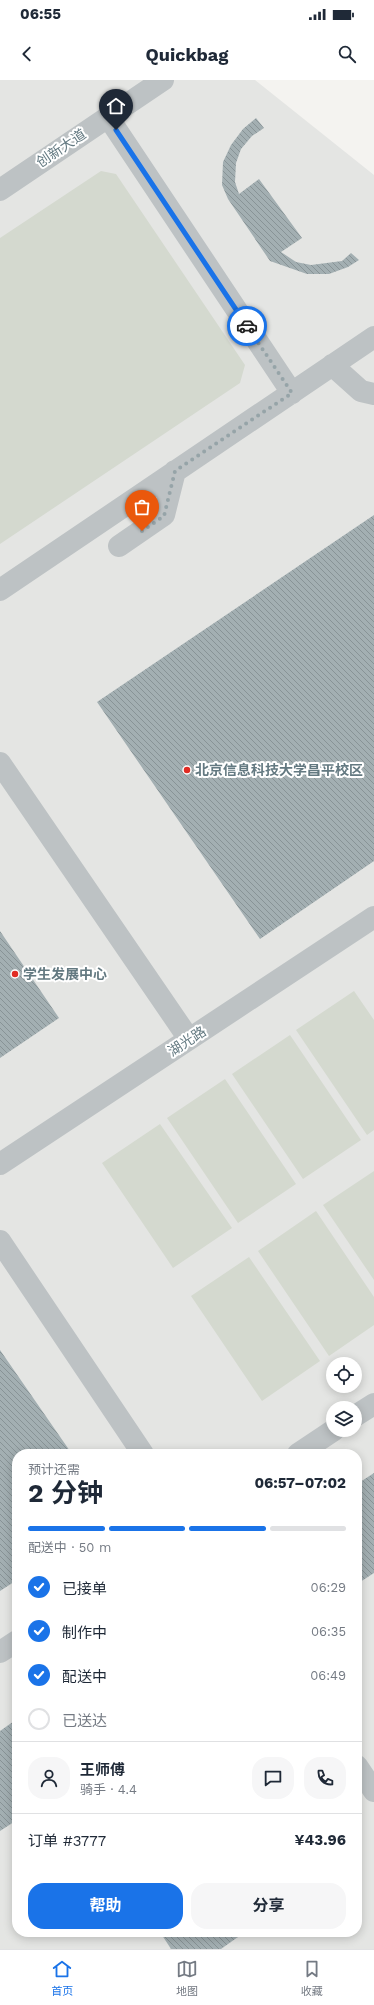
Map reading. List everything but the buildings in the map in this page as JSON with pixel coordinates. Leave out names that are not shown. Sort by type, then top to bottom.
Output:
[{"type":"street","name":"创新大道","points":[[0,190],[163,80]]},
{"type":"street","points":[[108,117],[292,393]]},
{"type":"street","points":[[0,590],[374,337]]},
{"type":"street","points":[[332,365],[361,391],[374,394]]},
{"type":"street","points":[[119,546],[164,516],[175,471]]},
{"type":"street","points":[[0,763],[189,1040]]},
{"type":"street","name":"湖光路","points":[[0,1164],[189,1040],[372,923]]},
{"type":"street","points":[[0,1241],[140,1449]]},
{"type":"street","points":[[362,1412],[374,1404]]},
{"type":"street","points":[[306,1449],[326,1435]]},
{"type":"street","points":[[0,1652],[12,1644]]},
{"type":"street","points":[[362,1773],[374,1791]]},
{"type":"shaded area","name":"北京信息科技大学昌平校区","points":[[0,80],[255,80],[374,175],[374,1949],[0,1949]]},
{"type":"shaded area","points":[[101,171],[116,174],[245,365],[240,383],[0,544],[0,238]]},
{"type":"shaded area","points":[[354,991],[374,1020],[374,1130],[367,1135],[296,1030]]},
{"type":"shaded area","points":[[290,1035],[361,1140],[303,1179],[232,1074]]},
{"type":"shaded area","points":[[225,1079],[296,1184],[238,1223],[167,1118]]},
{"type":"shaded area","points":[[160,1124],[232,1228],[173,1268],[102,1163]]},
{"type":"shaded area","points":[[374,1171],[374,1280],[323,1205]]},
{"type":"shaded area","points":[[316,1211],[374,1297],[374,1325],[329,1356],[258,1251]]},
{"type":"shaded area","points":[[249,1257],[320,1361],[262,1401],[191,1296]]},
{"type":"way so far","points":[[142,531],[164,516],[175,471],[292,393],[247,326]]},
{"type":"place","name":"北京信息科技大学昌平校区","points":[[187,770]]},
{"type":"place","name":"学生发展中心","points":[[15,974]]},
{"type":"route","points":[[116,130],[247,326]]}]
